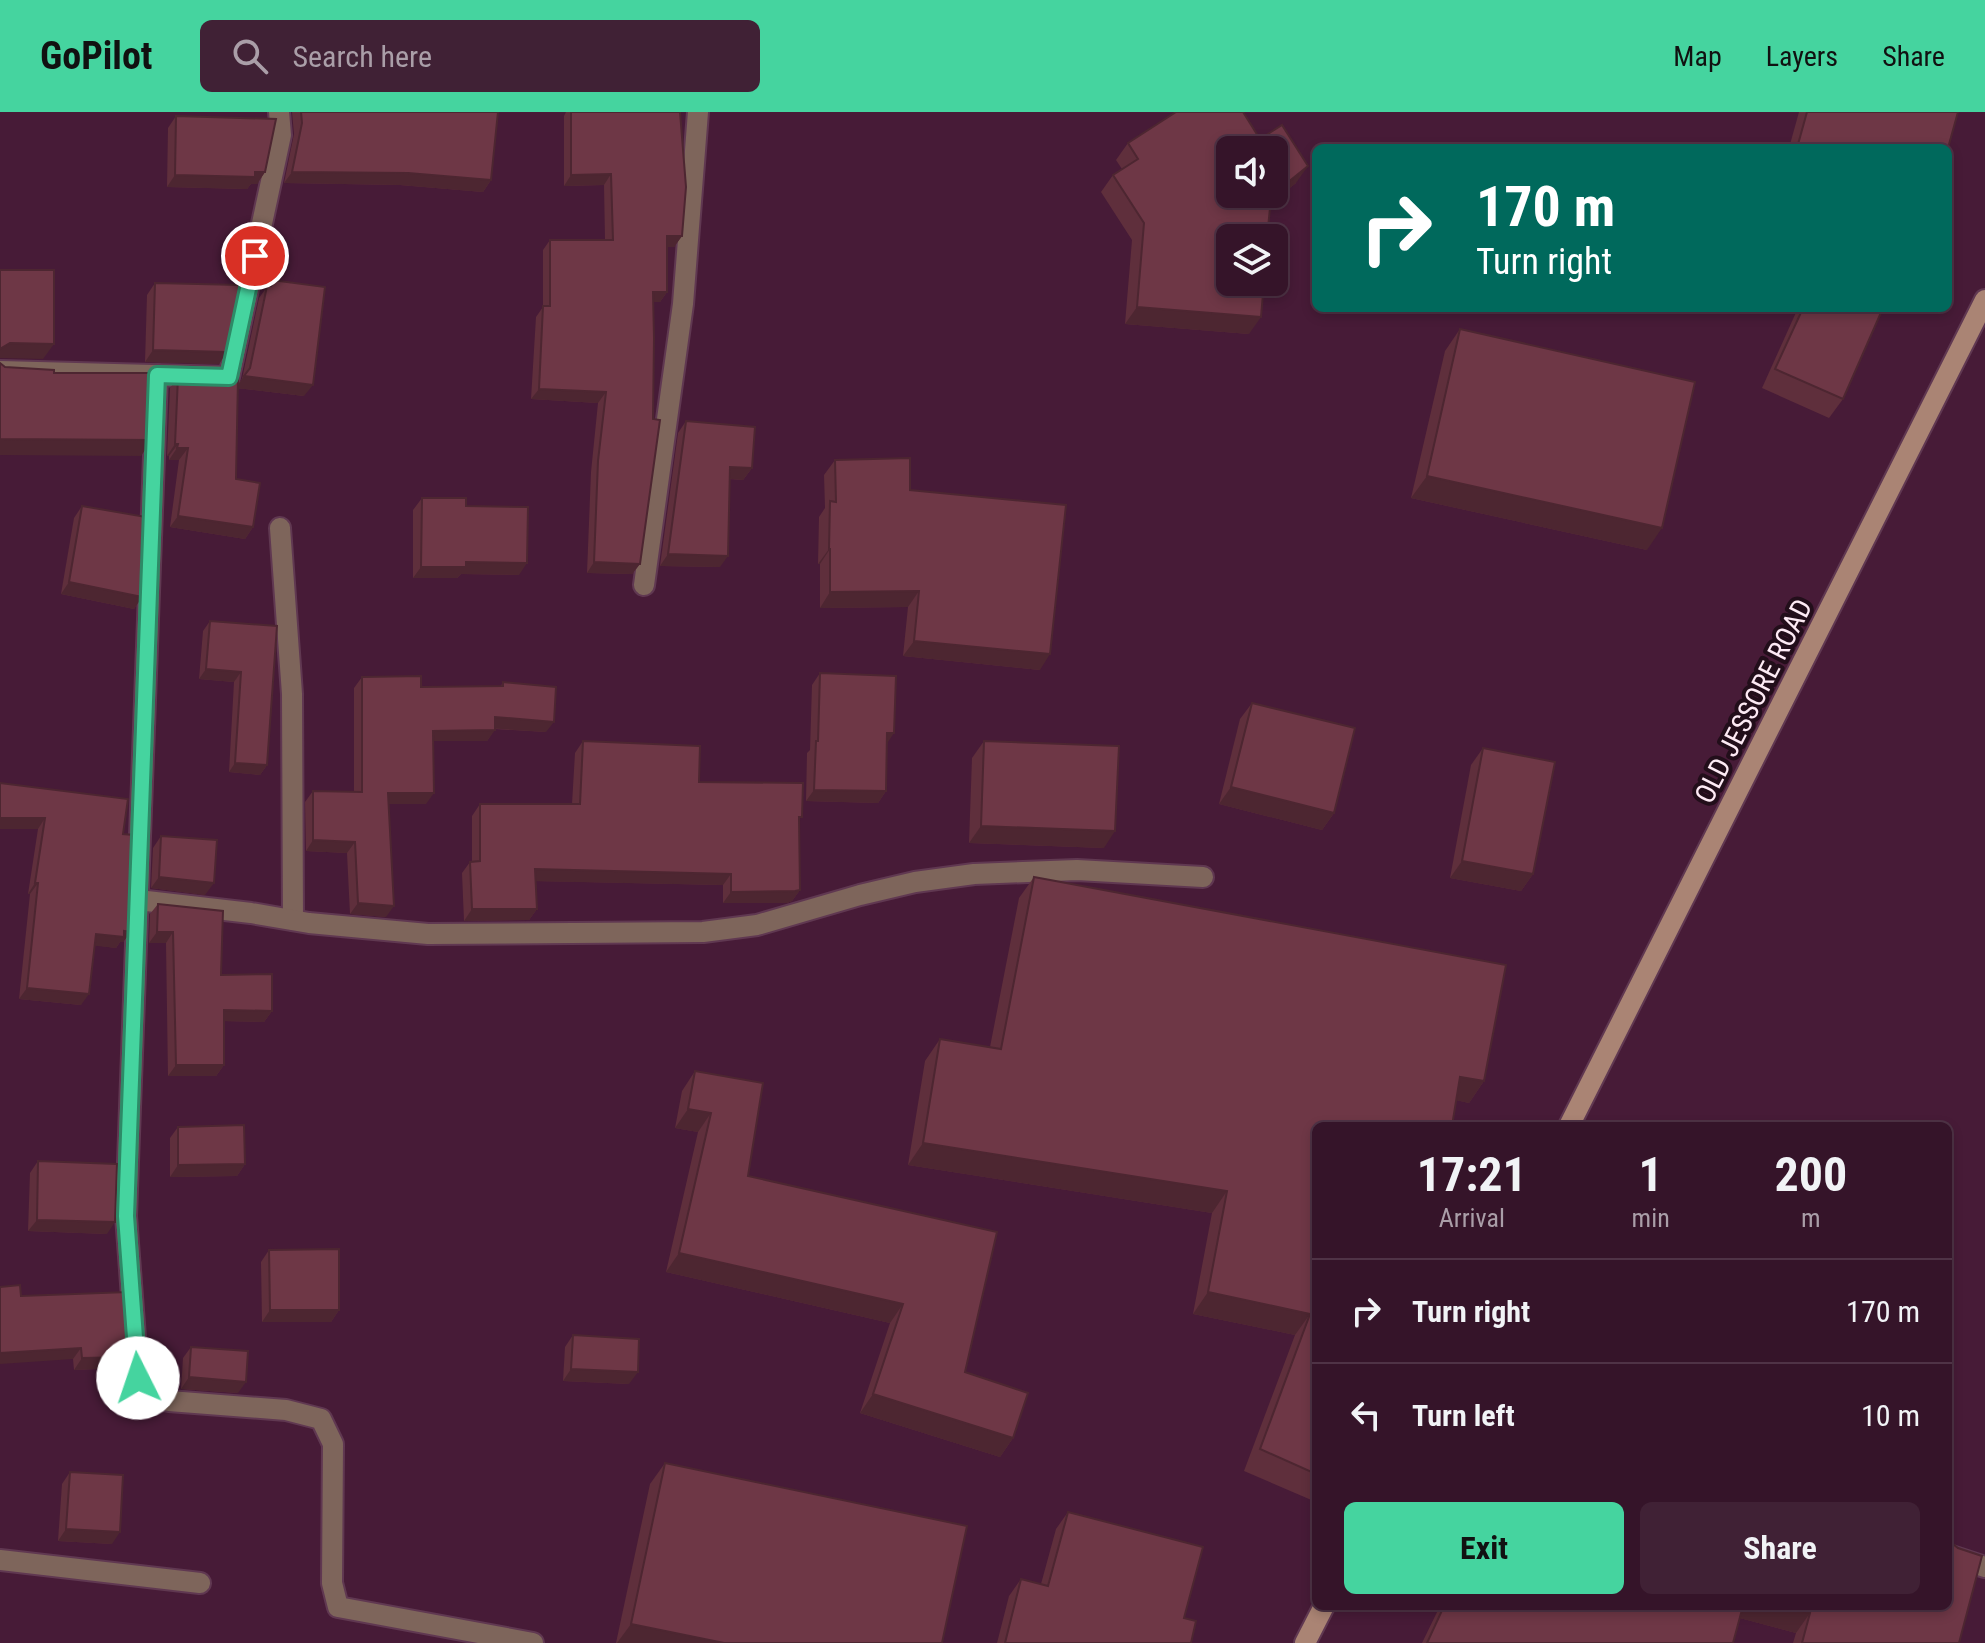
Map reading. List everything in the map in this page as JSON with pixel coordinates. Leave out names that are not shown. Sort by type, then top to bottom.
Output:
[{"type":"street","points":[[0,371],[229,377],[281,135],[279,112]]},
{"type":"street","points":[[644,585],[683,304],[698,112]]},
{"type":"street","name":"OLD JESSORE ROAD","points":[[1571,1122],[1985,300]]},
{"type":"street","points":[[157,375],[126,1216],[138,1378],[147,1397],[286,1410],[321,1419],[333,1444],[332,1583],[338,1607],[533,1643]]},
{"type":"street","points":[[280,528],[292,694],[293,920]]},
{"type":"street","points":[[138,900],[428,934],[703,932],[757,925],[915,882],[974,874],[1077,870],[1203,877]]},
{"type":"street","points":[[1952,1556],[1985,1567]]},
{"type":"street","points":[[0,1560],[200,1583]]},
{"type":"street","points":[[1305,1643],[1322,1610]]},
{"type":"building","points":[[301,112],[498,112],[491,180],[408,173],[292,172],[302,123]]},
{"type":"building","points":[[571,112],[680,112],[686,187],[682,236],[667,236],[667,292],[653,292],[653,419],[660,420],[640,564],[594,562],[598,461],[606,392],[539,389],[543,306],[550,306],[550,240],[613,240],[611,174],[571,175]]},
{"type":"building","points":[[1176,112],[1243,112],[1258,136],[1216,136],[1216,208],[1270,208],[1268,224],[1216,224],[1216,296],[1263,296],[1261,317],[1137,307],[1144,223],[1113,175],[1138,159],[1128,143]]},
{"type":"building","points":[[1807,112],[1958,112],[1949,144],[1798,144]]},
{"type":"building","points":[[176,116],[276,119],[265,172],[255,172],[255,177],[175,175]]},
{"type":"building","points":[[1282,125],[1308,166],[1288,182],[1288,136],[1265,136]]},
{"type":"building","points":[[0,270],[54,270],[54,344],[10,343],[0,349]]},
{"type":"building","points":[[272,280],[325,287],[313,385],[244,376],[250,368],[267,286],[271,286]]},
{"type":"building","points":[[155,283],[241,285],[227,352],[153,350]]},
{"type":"building","points":[[1801,312],[1881,312],[1843,399],[1775,369]]},
{"type":"building","points":[[1460,329],[1695,382],[1662,528],[1427,476]]},
{"type":"building","points":[[0,363],[5,367],[54,370],[54,373],[154,373],[152,440],[0,439]]},
{"type":"building","points":[[178,377],[238,378],[236,479],[260,483],[253,527],[178,516],[188,448],[177,448],[178,444],[175,444]]},
{"type":"building","points":[[686,421],[755,427],[752,468],[730,467],[728,556],[668,554]]},
{"type":"building","points":[[910,458],[910,490],[1066,505],[1050,654],[914,641],[919,591],[830,592],[830,501],[836,502],[835,460]]},
{"type":"building","points":[[422,498],[466,498],[466,506],[528,507],[527,563],[466,562],[466,567],[421,567]]},
{"type":"building","points":[[82,506],[146,517],[142,597],[69,582]]},
{"type":"building","points":[[210,621],[277,626],[267,765],[235,763],[241,672],[206,669]]},
{"type":"building","points":[[820,673],[896,676],[894,733],[887,733],[886,791],[814,790]]},
{"type":"building","points":[[421,676],[421,687],[503,686],[503,682],[556,687],[554,722],[495,717],[495,730],[433,731],[434,793],[388,793],[394,906],[358,903],[355,842],[313,840],[313,791],[362,792],[362,677]]},
{"type":"building","points":[[1252,703],[1355,728],[1334,813],[1231,787]]},
{"type":"building","points":[[583,741],[700,746],[699,782],[803,783],[802,817],[799,817],[800,890],[731,892],[731,874],[535,869],[537,909],[472,909],[470,862],[480,861],[480,804],[580,804]]},
{"type":"building","points":[[984,741],[1119,746],[1115,831],[981,826]]},
{"type":"building","points":[[1483,748],[1555,762],[1533,874],[1462,861]]},
{"type":"building","points":[[0,783],[128,799],[123,834],[134,835],[131,932],[124,931],[124,937],[96,934],[89,994],[27,988],[38,883],[35,883],[45,818],[0,818]]},
{"type":"building","points":[[161,836],[217,840],[214,883],[159,877]]},
{"type":"building","points":[[1034,877],[1506,965],[1484,1081],[1460,1077],[1453,1122],[1312,1122],[1312,1472],[1260,1449],[1310,1314],[1208,1292],[1227,1191],[923,1143],[940,1039],[1001,1049]]},
{"type":"building","points":[[158,904],[223,911],[221,975],[272,974],[272,1011],[224,1010],[224,1065],[176,1065],[173,932],[157,932]]},
{"type":"building","points":[[695,1071],[763,1083],[748,1176],[997,1232],[965,1372],[1028,1393],[1013,1438],[873,1394],[903,1304],[679,1253],[711,1113],[688,1109]]},
{"type":"building","points":[[244,1125],[245,1164],[178,1165],[178,1127]]},
{"type":"building","points":[[38,1161],[117,1164],[115,1222],[37,1220]]},
{"type":"building","points":[[339,1249],[339,1310],[270,1310],[269,1250]]},
{"type":"building","points":[[20,1285],[21,1296],[128,1292],[131,1357],[82,1358],[81,1348],[0,1353],[0,1287]]},
{"type":"building","points":[[573,1335],[639,1339],[638,1372],[571,1369]]},
{"type":"building","points":[[191,1347],[248,1351],[246,1382],[189,1377]]},
{"type":"building","points":[[665,1463],[967,1526],[942,1643],[724,1643],[631,1624]]},
{"type":"building","points":[[70,1472],[123,1475],[120,1532],[66,1529]]},
{"type":"building","points":[[1068,1512],[1203,1547],[1184,1618],[1196,1621],[1191,1643],[1005,1643],[1021,1579],[1048,1586]]},
{"type":"building","points":[[1952,1543],[1982,1556],[1959,1643],[1802,1643],[1810,1613],[1798,1610],[1952,1610]]},
{"type":"building","points":[[1442,1610],[1742,1610],[1733,1643],[1427,1643]]},
{"type":"route","points":[[138,1378],[126,1216],[157,375],[229,377],[255,256]]}]
